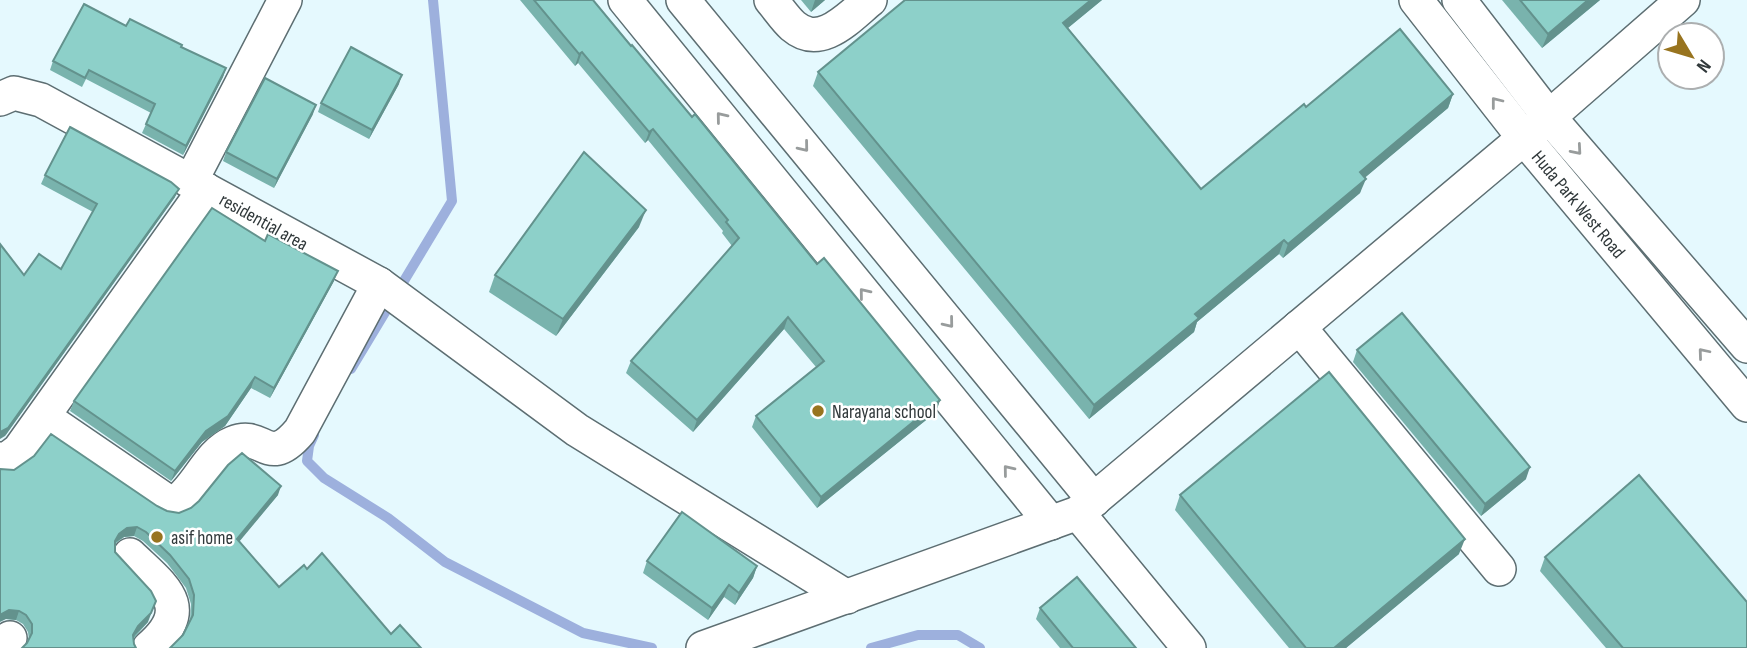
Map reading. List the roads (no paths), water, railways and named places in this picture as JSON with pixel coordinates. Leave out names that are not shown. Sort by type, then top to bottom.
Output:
[{"type":"street","points":[[0,459],[6,460],[19,450],[44,417],[198,185],[285,0]]},
{"type":"street","points":[[625,0],[1074,512],[1189,648]]},
{"type":"street","points":[[683,0],[1074,512]]},
{"type":"street","points":[[771,0],[795,27],[812,35],[830,32],[870,0]]},
{"type":"street","name":"Huda Park West Road","points":[[1416,0],[1747,346]]},
{"type":"street","name":"Huda Park West Road","points":[[1459,0],[1537,127],[1747,405]]},
{"type":"street","points":[[709,645],[847,597],[1074,512],[1537,127],[1683,0]]},
{"type":"street","name":"residential area","points":[[0,99],[14,93],[41,100],[380,285],[578,430],[847,597]]},
{"type":"street","points":[[44,417],[173,503],[181,499],[222,449],[233,442],[252,440],[269,449],[288,445],[300,431],[380,285]]},
{"type":"street","points":[[1299,327],[1499,569]]},
{"type":"street","points":[[130,555],[168,592],[173,608],[168,626],[149,648]]},
{"type":"waterway","points":[[351,369],[452,201],[433,0]]},
{"type":"waterway","points":[[314,435],[307,461],[324,478],[388,518],[445,562],[583,633],[652,648]]},
{"type":"waterway","points":[[871,648],[918,635],[958,635],[980,648]]},
{"type":"place","name":"Narayana school","points":[[818,411]]},
{"type":"place","name":"asif home","points":[[157,537]]}]
